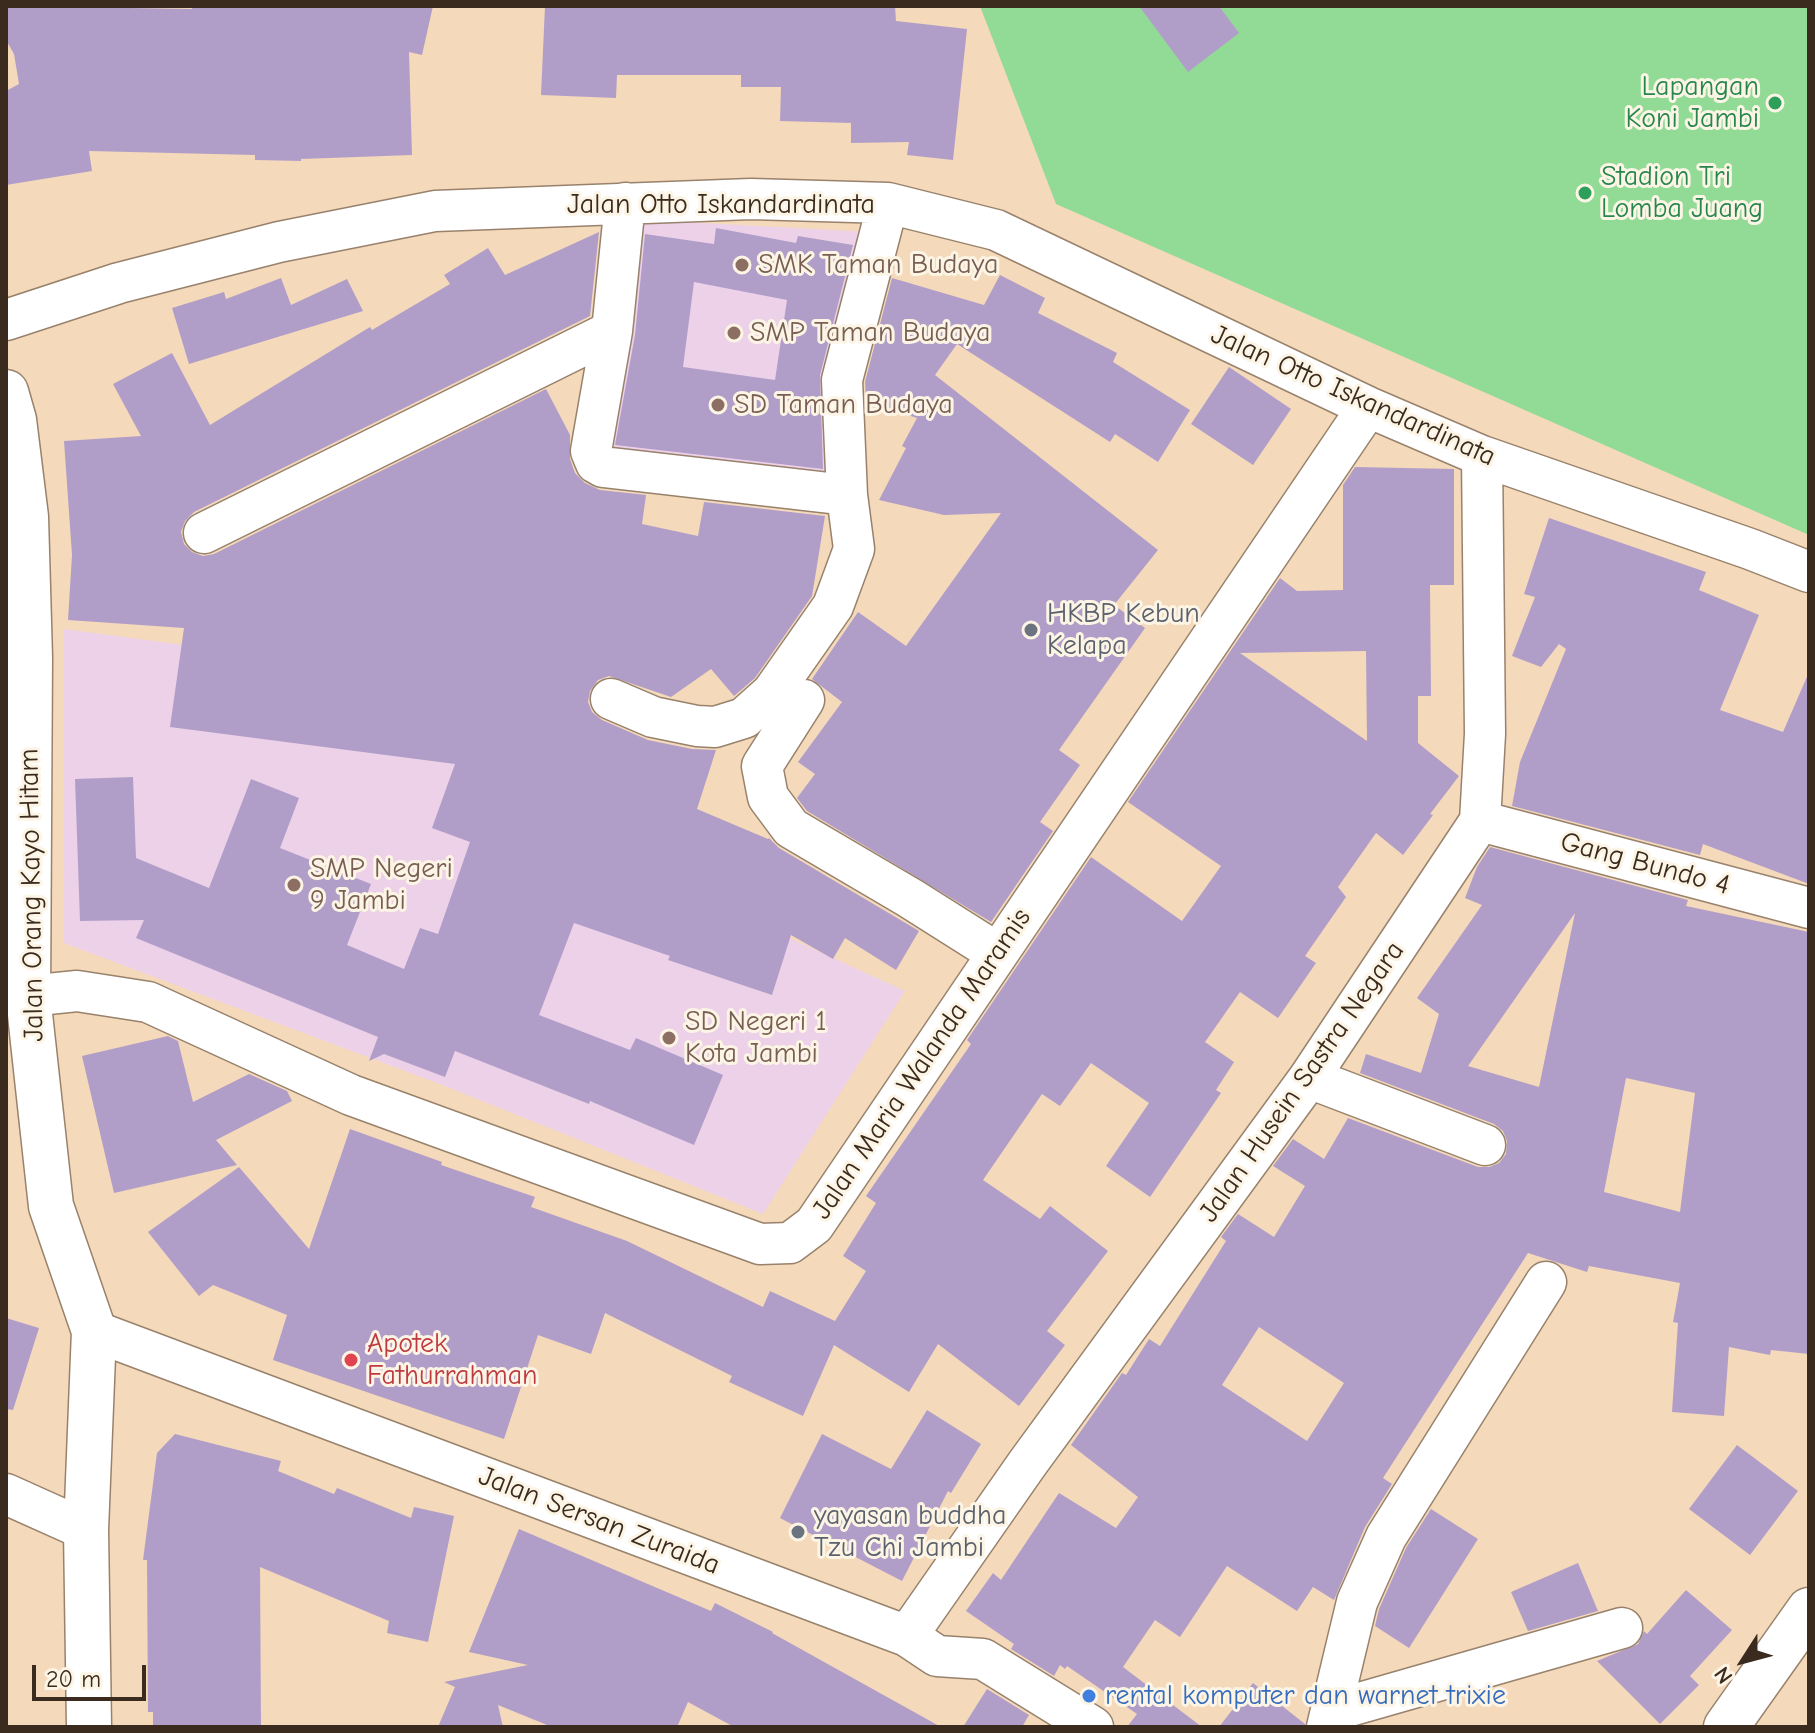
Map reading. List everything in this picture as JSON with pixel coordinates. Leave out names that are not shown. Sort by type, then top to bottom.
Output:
[{"type":"main road","name":"Jalan Orang Kayo Hitam","points":[[9,412],[26,517],[30,658],[28,996],[51,1206],[94,1331],[86,1530],[89,1727]]},
{"type":"main road","points":[[1726,1727],[1809,1610]]},
{"type":"street","name":"Jalan Otto Iskandardinata","points":[[6,320],[119,283],[279,242],[435,211],[751,199],[888,203],[996,230],[1368,407],[1482,456],[1809,572]]},
{"type":"street","points":[[625,203],[612,331],[591,451],[596,463],[603,467],[847,495]]},
{"type":"street","points":[[611,699],[653,717],[697,726],[715,727],[744,718],[772,693],[833,606],[854,549],[847,495],[842,380],[888,203]]},
{"type":"street","points":[[204,533],[612,331]]},
{"type":"street","name":"Jalan Maria Walanda Maramis","points":[[28,996],[77,991],[148,1002],[351,1095],[760,1244],[790,1243],[814,1225],[1368,407]]},
{"type":"street","points":[[1480,821],[1485,734],[1482,456]]},
{"type":"street","points":[[804,700],[762,766],[768,797],[791,828],[997,953]]},
{"type":"street","name":"Gang Bundo 4","points":[[1480,821],[1809,908]]},
{"type":"street","name":"Jalan Husein Sastra Negara","points":[[907,1636],[1027,1464],[1309,1078],[1480,821]]},
{"type":"street","points":[[1309,1078],[1485,1145]]},
{"type":"street","points":[[1330,1719],[1357,1602],[1386,1537],[1546,1282]]},
{"type":"street","name":"Jalan Sersan Zuraida","points":[[94,1331],[907,1636],[937,1656],[983,1659],[1093,1727]]},
{"type":"street","points":[[6,1494],[86,1530]]},
{"type":"street","points":[[1330,1719],[1622,1628]]},
{"type":"shaded area","points":[[629,219],[869,232],[840,491],[597,460]]},
{"type":"shaded area","name":"SMP Negeri 9 Jambi","points":[[64,629],[586,699],[546,826],[905,991],[763,1214],[445,1086],[64,943]]},
{"type":"green space","name":"Stadion Tri Lomba Juang","points":[[980,6],[1809,6],[1809,535],[1056,204]]},
{"type":"building","points":[[6,6],[192,9],[192,6],[433,6],[422,55],[409,52],[412,155],[301,161],[255,160],[255,155],[89,151],[92,171],[6,185],[6,91],[19,84],[14,54],[6,40]]},
{"type":"building","points":[[545,6],[895,6],[896,21],[967,29],[953,160],[907,155],[909,142],[851,143],[851,123],[780,121],[781,87],[741,87],[741,75],[617,75],[616,98],[541,95]]},
{"type":"building","points":[[1139,6],[1219,6],[1239,33],[1188,72]]},
{"type":"building","points":[[716,228],[796,243],[798,236],[853,245],[820,375],[823,469],[615,445],[635,335],[645,234],[714,244]],"holes":[[[694,282],[787,300],[775,380],[683,367]]]},
{"type":"building","points":[[599,232],[590,316],[194,512],[185,521],[181,532],[184,544],[192,552],[203,556],[214,554],[546,389],[570,435],[570,459],[575,473],[585,483],[600,490],[646,495],[642,524],[698,536],[704,502],[825,516],[812,596],[755,678],[734,696],[711,669],[671,697],[609,676],[598,680],[590,691],[588,702],[592,712],[602,720],[648,740],[692,749],[716,750],[697,809],[769,838],[779,848],[919,931],[896,970],[845,938],[833,959],[791,935],[772,995],[668,960],[670,956],[574,923],[539,1015],[630,1050],[636,1038],[723,1075],[694,1145],[590,1101],[589,1104],[455,1051],[445,1077],[384,1054],[369,1061],[378,1037],[136,938],[144,920],[80,921],[75,779],[133,777],[136,858],[209,888],[251,779],[299,798],[280,848],[371,884],[347,945],[404,969],[420,928],[438,934],[470,842],[432,828],[455,764],[170,727],[184,628],[68,620],[72,555],[64,441],[141,436],[113,384],[172,353],[210,425],[370,327],[372,330],[450,284],[444,275],[488,248],[505,275]]},
{"type":"building","points":[[1000,275],[1045,298],[1038,313],[1117,353],[1113,362],[1190,410],[1158,462],[1115,434],[1110,442],[957,344],[935,375],[1158,550],[1114,605],[1145,628],[1059,750],[1080,765],[1040,822],[1053,831],[991,922],[807,811],[797,798],[815,774],[798,762],[842,702],[812,679],[858,612],[906,646],[1001,513],[944,515],[879,500],[906,448],[902,446],[917,418],[866,402],[865,382],[892,278],[984,305]]},
{"type":"building","points":[[281,278],[291,305],[347,279],[363,311],[189,364],[172,308],[224,292],[226,299]]},
{"type":"building","points":[[1229,367],[1291,409],[1253,465],[1191,424]]},
{"type":"building","points":[[1355,467],[1454,469],[1454,585],[1430,585],[1431,696],[1418,696],[1418,743],[1459,776],[1403,855],[1376,833],[1338,887],[1346,897],[1305,956],[1316,963],[1278,1018],[1240,992],[1205,1042],[1234,1062],[1216,1090],[1221,1093],[1150,1197],[1106,1166],[1149,1103],[1091,1063],[1060,1106],[1042,1094],[983,1180],[1040,1219],[1050,1206],[1108,1251],[1047,1331],[1065,1345],[1019,1406],[938,1344],[909,1392],[834,1345],[803,1416],[729,1382],[732,1376],[605,1313],[591,1354],[538,1335],[504,1439],[273,1360],[287,1315],[213,1285],[199,1296],[148,1232],[239,1167],[309,1249],[350,1129],[535,1197],[531,1207],[627,1241],[763,1307],[770,1291],[835,1321],[866,1271],[843,1256],[876,1203],[866,1196],[971,1044],[967,1040],[1091,857],[1182,921],[1221,866],[1128,802],[1280,578],[1297,591],[1343,590],[1343,485]],"holes":[[[1366,651],[1367,741],[1240,653]]]},
{"type":"building","points":[[1549,518],[1706,572],[1699,590],[1759,615],[1720,710],[1783,732],[1809,672],[1809,884],[1703,844],[1700,855],[1512,806],[1520,762],[1566,649],[1559,644],[1541,667],[1512,656],[1535,597],[1524,594]]},
{"type":"building","points":[[1490,847],[1688,900],[1686,906],[1809,932],[1809,1354],[1771,1350],[1770,1355],[1729,1347],[1724,1416],[1672,1412],[1678,1323],[1673,1322],[1680,1283],[1589,1266],[1587,1272],[1528,1253],[1383,1478],[1392,1484],[1365,1527],[1334,1600],[1313,1587],[1297,1611],[1227,1566],[1180,1637],[1155,1620],[1123,1667],[1202,1727],[1127,1727],[1137,1714],[1067,1666],[1065,1669],[1060,1665],[1054,1676],[1011,1649],[1014,1644],[966,1611],[993,1573],[1001,1580],[1059,1493],[1116,1528],[1138,1497],[1071,1445],[1122,1373],[1126,1375],[1149,1339],[1160,1346],[1226,1241],[1221,1237],[1238,1214],[1274,1237],[1305,1186],[1273,1166],[1293,1139],[1324,1159],[1348,1118],[1478,1167],[1499,1163],[1506,1154],[1507,1141],[1503,1131],[1494,1124],[1360,1073],[1366,1054],[1421,1073],[1439,1014],[1417,998],[1482,905],[1465,898],[1477,867]],"holes":[[[1575,913],[1539,1087],[1468,1066]],[[1626,1078],[1695,1093],[1680,1212],[1604,1192]],[[1259,1327],[1344,1383],[1307,1441],[1222,1385]]]},
{"type":"building","points":[[168,1036],[178,1041],[193,1102],[249,1074],[287,1091],[292,1101],[216,1140],[237,1165],[114,1193],[82,1056]]},
{"type":"building","points":[[6,1318],[39,1328],[13,1410],[6,1409]]},
{"type":"building","points":[[927,1410],[981,1444],[951,1493],[948,1491],[902,1581],[780,1518],[822,1434],[891,1469]]},
{"type":"building","points":[[175,1434],[281,1461],[278,1471],[334,1494],[337,1488],[411,1518],[414,1507],[454,1516],[428,1642],[387,1633],[389,1621],[260,1567],[261,1727],[153,1727],[153,1712],[148,1712],[147,1560],[143,1560],[157,1453]]},
{"type":"building","points":[[1737,1445],[1798,1491],[1750,1555],[1689,1509]]},
{"type":"building","points":[[1431,1509],[1478,1539],[1409,1648],[1375,1626],[1379,1609],[1406,1548]]},
{"type":"building","points":[[519,1529],[711,1611],[715,1603],[773,1632],[941,1727],[734,1727],[688,1702],[677,1727],[552,1727],[498,1705],[503,1727],[438,1727],[455,1687],[444,1682],[528,1665],[469,1652]]},
{"type":"building","points":[[1578,1563],[1598,1611],[1528,1631],[1511,1592]]},
{"type":"building","points":[[1686,1590],[1732,1630],[1690,1676],[1699,1685],[1660,1724],[1597,1661],[1638,1644],[1644,1631],[1647,1634]]},
{"type":"building","points":[[1253,1683],[1305,1724],[1305,1727],[1219,1727]]},
{"type":"building","points":[[987,1689],[1029,1715],[1022,1727],[963,1727]]},
{"type":"place","name":"Lapangan Koni Jambi","points":[[1775,103]]},
{"type":"place","name":"Stadion Tri Lomba Juang","points":[[1585,193]]},
{"type":"place","name":"SMK Taman Budaya","points":[[742,265]]},
{"type":"place","name":"SMP Taman Budaya","points":[[734,333]]},
{"type":"place","name":"SD Taman Budaya","points":[[718,405]]},
{"type":"place","name":"HKBP Kebun Kelapa","points":[[1031,630]]},
{"type":"place","name":"SMP Negeri 9 Jambi","points":[[294,885]]},
{"type":"place","name":"SD Negeri 1 Kota Jambi","points":[[669,1038]]},
{"type":"place","name":"Apotek Fathurrahman","points":[[351,1360]]},
{"type":"place","name":"yayasan buddha Tzu Chi Jambi","points":[[798,1532]]},
{"type":"place","name":"rental komputer dan warnet trixie","points":[[1089,1696]]}]
